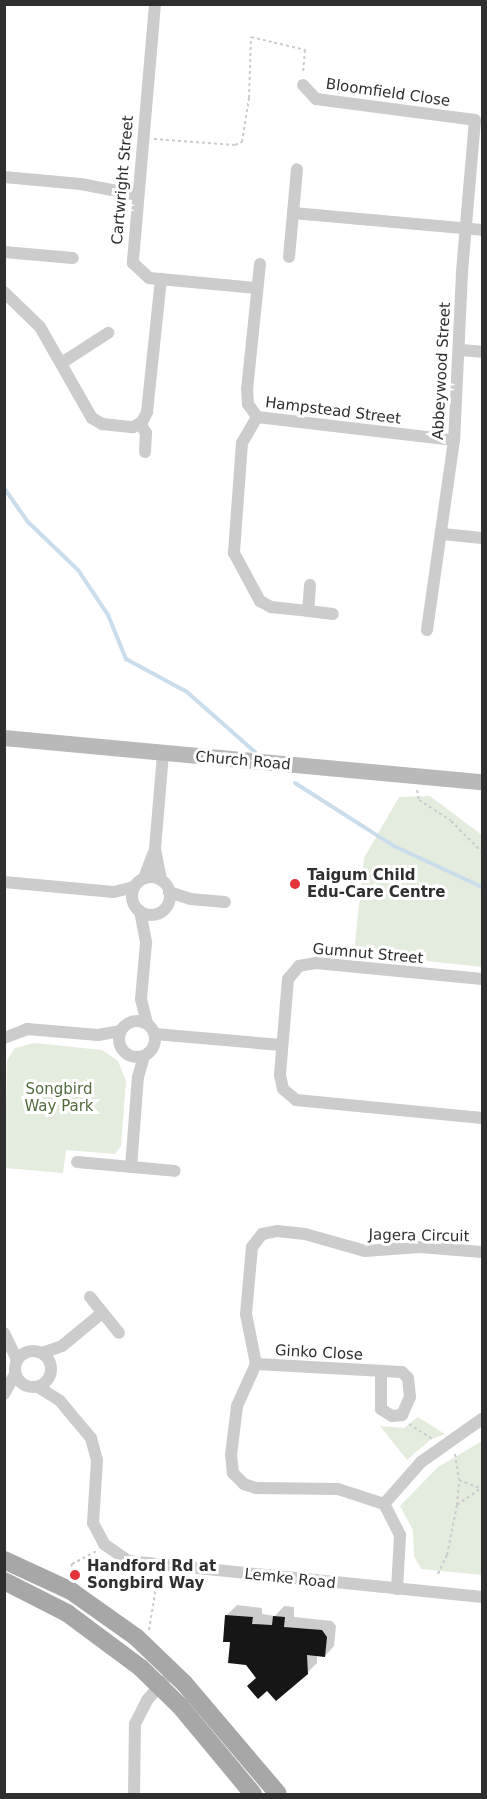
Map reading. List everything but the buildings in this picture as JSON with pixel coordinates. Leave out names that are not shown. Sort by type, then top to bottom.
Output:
[{"type":"main road","points":[[4,1560],[44,1576],[95,1606],[173,1671],[278,1794]]},
{"type":"main road","points":[[4,1581],[67,1613],[110,1642],[160,1685],[253,1794]]},
{"type":"street","name":"Cartwright Street","points":[[154,4],[133,263],[144,276],[257,288]]},
{"type":"street","name":"Bloomfield Close","points":[[303,85],[316,99],[479,120]]},
{"type":"street","name":"Abbeywood Street","points":[[427,630],[443,534],[454,440],[461,350],[466,228],[479,120]]},
{"type":"street","points":[[289,257],[297,169]]},
{"type":"street","points":[[4,177],[81,184],[137,195]]},
{"type":"street","points":[[293,213],[483,230]]},
{"type":"street","points":[[4,252],[73,258]]},
{"type":"street","name":"Hampstead Street","points":[[260,264],[247,397],[257,417],[454,440]]},
{"type":"street","points":[[140,424],[149,403],[161,279]]},
{"type":"street","points":[[4,292],[40,327],[63,362],[92,418],[102,424],[140,424]]},
{"type":"street","points":[[63,362],[108,333]]},
{"type":"street","points":[[461,350],[483,352]]},
{"type":"street","points":[[257,417],[242,443],[234,554],[260,601],[271,607],[333,614]]},
{"type":"street","points":[[140,424],[146,433],[145,453]]},
{"type":"street","points":[[443,534],[483,538]]},
{"type":"street","points":[[308,611],[310,585]]},
{"type":"street","name":"Church Road","points":[[4,738],[483,782]]},
{"type":"street","points":[[4,882],[114,892],[134,887],[144,878],[154,849],[163,753]]},
{"type":"street","points":[[154,849],[161,880],[169,897]]},
{"type":"street","points":[[144,878],[161,880]]},
{"type":"street","points":[[132,901],[134,887]]},
{"type":"street","points":[[114,892],[132,901],[140,911],[146,943]]},
{"type":"street","points":[[169,897],[225,902]]},
{"type":"street","points":[[120,1037],[131,1021],[141,999],[146,943],[156,914],[169,897]]},
{"type":"street","points":[[140,911],[156,914]]},
{"type":"street","name":"Gumnut Street","points":[[483,979],[304,964],[288,979],[280,1082],[286,1094],[296,1100],[483,1118]]},
{"type":"street","points":[[131,1167],[138,1056],[152,1033],[141,999]]},
{"type":"street","points":[[131,1021],[152,1033],[173,1038],[282,1045]]},
{"type":"street","points":[[5,1037],[27,1029],[120,1037],[138,1056]]},
{"type":"street","points":[[77,1162],[175,1171]]},
{"type":"street","name":"Jagera Circuit","points":[[256,1364],[249,1347],[246,1301],[252,1247],[262,1234],[277,1231],[305,1234],[365,1251],[420,1247],[483,1252]]},
{"type":"street","points":[[90,1297],[119,1333]]},
{"type":"street","points":[[38,1387],[51,1371],[62,1346],[102,1312]]},
{"type":"street","points":[[6,1336],[36,1352],[51,1371],[60,1401]]},
{"type":"street","points":[[5,1393],[15,1374],[17,1360],[6,1336]]},
{"type":"street","points":[[17,1360],[36,1352],[62,1346]]},
{"type":"street","points":[[256,1364],[237,1406],[231,1462],[236,1477],[256,1488],[338,1489],[384,1504],[400,1535],[397,1589]]},
{"type":"street","name":"Ginko Close","points":[[256,1364],[402,1372],[408,1378],[410,1403],[402,1414],[392,1416],[381,1409],[381,1371]]},
{"type":"street","points":[[15,1374],[24,1385]]},
{"type":"street","points":[[5,1393],[24,1385],[38,1387],[60,1401],[95,1447],[92,1517],[101,1547]]},
{"type":"street","points":[[384,1504],[421,1462],[483,1419]]},
{"type":"street","name":"Lemke Road","points":[[101,1547],[135,1563],[483,1597]]},
{"type":"street","points":[[134,1794],[135,1724],[142,1708],[173,1671]]},
{"type":"path","points":[[142,138],[235,145],[242,142],[249,98],[251,37],[305,50],[303,85]]},
{"type":"path","points":[[417,789],[419,800],[452,821],[483,852]]},
{"type":"path","points":[[402,1414],[437,1446]]},
{"type":"path","points":[[438,1574],[447,1555],[458,1505],[458,1457],[453,1450]]},
{"type":"path","points":[[459,1480],[481,1489]]},
{"type":"path","points":[[458,1505],[481,1489]]},
{"type":"path","points":[[68,1573],[72,1564],[101,1547]]},
{"type":"path","points":[[147,1632],[153,1623],[157,1581]]},
{"type":"green space","points":[[430,796],[482,835],[482,967],[354,953],[364,858],[399,797]]},
{"type":"green space","name":"Songbird Way Park","points":[[34,1043],[102,1050],[118,1061],[126,1081],[121,1146],[115,1154],[66,1150],[63,1173],[5,1168],[7,1060],[15,1048]]},
{"type":"green space","points":[[418,1417],[445,1434],[430,1440],[407,1460],[380,1426],[404,1428]]},
{"type":"green space","points":[[482,1441],[482,1575],[421,1569],[414,1556],[413,1530],[400,1506],[438,1467]]},
{"type":"waterway","points":[[4,488],[28,522],[78,570],[108,615],[126,659],[187,692],[255,752]]},
{"type":"waterway","points":[[295,783],[394,846],[482,887]]},
{"type":"place","name":"Taigum Child Edu-Care Centre","points":[[295,884]]},
{"type":"place","name":"Handford Rd at Songbird Way","points":[[75,1575]]}]
